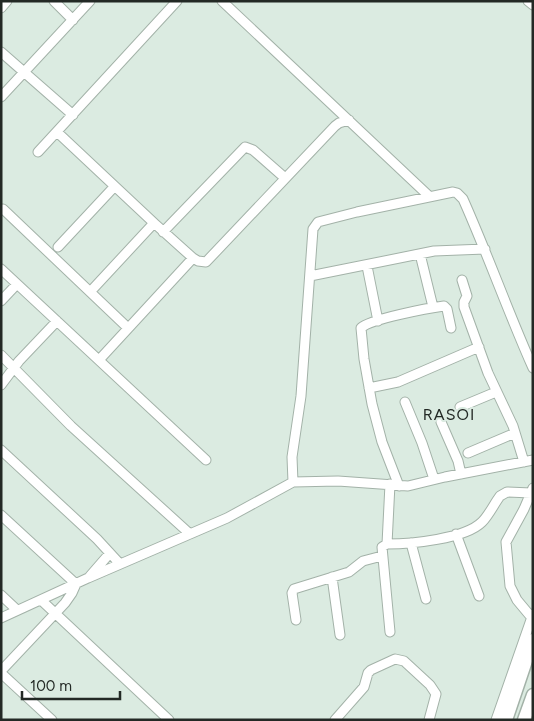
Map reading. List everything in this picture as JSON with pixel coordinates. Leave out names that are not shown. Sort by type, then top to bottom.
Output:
[{"type":"highway","points":[[506,720],[533,640]]},
{"type":"highway","points":[[524,720],[533,695]]},
{"type":"street","points":[[1,8],[7,1]]},
{"type":"street","points":[[54,1],[73,20]]},
{"type":"street","points":[[1,97],[90,1]]},
{"type":"street","points":[[38,152],[177,1]]},
{"type":"street","points":[[222,1],[430,197]]},
{"type":"street","points":[[528,1],[533,5]]},
{"type":"street","points":[[1,52],[73,115]]},
{"type":"street","points":[[56,132],[163,232],[193,258],[202,262],[210,259],[335,126],[349,120]]},
{"type":"street","points":[[163,232],[245,147],[253,150],[285,178]]},
{"type":"street","points":[[58,247],[114,187]]},
{"type":"street","points":[[293,482],[291,470],[292,457],[301,396],[313,228],[318,222],[357,212],[453,192],[457,193],[463,199],[485,249],[508,313],[533,368]]},
{"type":"street","points":[[4,210],[128,328]]},
{"type":"street","points":[[90,292],[154,223]]},
{"type":"street","points":[[310,276],[434,251],[485,249]]},
{"type":"street","points":[[420,254],[433,307]]},
{"type":"street","points":[[99,360],[193,258]]},
{"type":"street","points":[[367,266],[378,321]]},
{"type":"street","points":[[1,270],[206,460]]},
{"type":"street","points":[[1,618],[88,578],[228,518],[293,482],[321,480],[394,485],[418,484],[434,479],[528,461],[496,392],[463,304],[467,296],[462,280]]},
{"type":"street","points":[[1,302],[17,284]]},
{"type":"street","points":[[387,544],[394,485],[369,388],[362,328],[366,324],[433,307],[446,307],[450,328]]},
{"type":"street","points":[[1,385],[57,321]]},
{"type":"street","points":[[369,388],[398,382],[479,347]]},
{"type":"street","points":[[1,354],[71,426],[190,534]]},
{"type":"street","points":[[460,407],[496,392]]},
{"type":"street","points":[[405,402],[434,479]]},
{"type":"street","points":[[441,422],[458,460],[461,474]]},
{"type":"street","points":[[468,453],[515,433]]},
{"type":"street","points":[[1,450],[61,504],[120,564]]},
{"type":"street","points":[[390,632],[382,547],[387,544],[411,543],[472,529],[481,523],[504,493],[532,491],[524,509],[508,535],[506,548],[510,586],[517,600],[532,616],[496,720]]},
{"type":"street","points":[[1,515],[76,584]]},
{"type":"street","points":[[456,534],[479,596]]},
{"type":"street","points":[[411,543],[426,599]]},
{"type":"street","points":[[88,578],[110,553]]},
{"type":"street","points":[[296,620],[292,591],[298,587],[349,572],[363,561],[382,556]]},
{"type":"street","points":[[332,577],[340,635]]},
{"type":"street","points":[[52,720],[1,672],[55,613],[72,593],[76,584]]},
{"type":"street","points":[[1,595],[17,610]]},
{"type":"street","points":[[41,600],[169,720]]},
{"type":"street","points":[[335,720],[360,692],[372,670],[395,659],[404,661],[434,689],[436,700],[429,720]]},
{"type":"district","name":"RASOI","points":[[449,414]]}]
